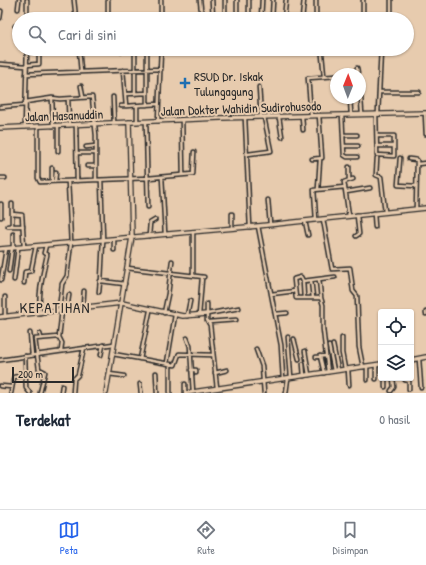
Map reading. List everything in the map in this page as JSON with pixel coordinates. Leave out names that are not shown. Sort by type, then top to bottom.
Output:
[{"type":"street","points":[[18,0],[18,9]]},
{"type":"street","points":[[27,0],[27,12]]},
{"type":"street","points":[[74,0],[75,12]]},
{"type":"street","points":[[108,0],[108,12]]},
{"type":"street","points":[[162,0],[162,12]]},
{"type":"street","points":[[200,0],[201,12]]},
{"type":"street","points":[[212,0],[213,12]]},
{"type":"street","points":[[225,0],[225,12]]},
{"type":"street","points":[[237,0],[237,12]]},
{"type":"street","points":[[249,0],[250,12]]},
{"type":"street","points":[[261,12],[262,0]]},
{"type":"street","points":[[272,12],[273,0]]},
{"type":"street","points":[[285,12],[286,0]]},
{"type":"street","points":[[303,12],[304,0]]},
{"type":"street","points":[[316,0],[316,12]]},
{"type":"street","points":[[363,0],[363,12]]},
{"type":"street","points":[[391,0],[391,12]]},
{"type":"street","points":[[0,18],[1,11]]},
{"type":"street","points":[[25,127],[27,56]]},
{"type":"street","points":[[0,64],[39,64],[39,56]]},
{"type":"street","points":[[80,56],[81,72]]},
{"type":"street","points":[[135,56],[135,94]]},
{"type":"street","points":[[147,56],[147,105]]},
{"type":"street","points":[[158,121],[161,56]]},
{"type":"street","points":[[322,56],[324,76]]},
{"type":"street","points":[[377,136],[394,136],[394,156],[378,156],[377,146],[377,136],[377,114],[380,92],[381,56]]},
{"type":"street","points":[[26,74],[161,69]]},
{"type":"street","points":[[123,70],[126,106]]},
{"type":"street","points":[[311,115],[308,78],[330,76]]},
{"type":"street","points":[[81,86],[83,97]]},
{"type":"street","points":[[248,154],[270,151],[263,117],[259,86]]},
{"type":"street","points":[[380,92],[419,92]]},
{"type":"street","points":[[125,94],[147,93]]},
{"type":"street","points":[[0,107],[52,98],[68,99],[92,97],[95,124],[96,180]]},
{"type":"street","points":[[113,97],[114,124]]},
{"type":"street","points":[[52,98],[53,126]]},
{"type":"street","points":[[68,99],[69,125]]},
{"type":"street","points":[[121,106],[158,104]]},
{"type":"street","points":[[350,104],[351,114]]},
{"type":"street","points":[[361,104],[362,114]]},
{"type":"street","points":[[137,106],[137,122]]},
{"type":"street","points":[[426,113],[426,134]]},
{"type":"street","name":"Jalan Dokter Wahidin Sudirohusodo","points":[[129,122],[342,114],[426,113]]},
{"type":"street","points":[[342,114],[345,156],[357,158]]},
{"type":"street","points":[[318,189],[320,159],[322,157],[319,115]]},
{"type":"street","points":[[302,116],[303,130]]},
{"type":"street","points":[[279,117],[282,137]]},
{"type":"street","points":[[245,118],[248,154],[250,227]]},
{"type":"street","points":[[182,120],[183,176]]},
{"type":"street","points":[[106,393],[132,237],[129,122]]},
{"type":"street","name":"Jalan Hasanuddin","points":[[0,128],[114,124],[129,122]]},
{"type":"street","points":[[146,122],[148,207]]},
{"type":"street","points":[[76,125],[77,181]]},
{"type":"street","points":[[38,126],[38,180],[40,182],[130,179],[194,174],[194,152]]},
{"type":"street","points":[[58,126],[58,151]]},
{"type":"street","points":[[344,135],[358,135]]},
{"type":"street","points":[[86,147],[96,146]]},
{"type":"street","points":[[344,146],[358,146]]},
{"type":"street","points":[[377,146],[394,146]]},
{"type":"street","points":[[77,153],[96,153]]},
{"type":"street","points":[[377,158],[376,175],[381,177],[385,212]]},
{"type":"street","points":[[400,158],[398,185],[416,186]]},
{"type":"street","points":[[312,159],[320,159]]},
{"type":"street","points":[[409,159],[417,160],[416,209]]},
{"type":"street","points":[[417,164],[426,164]]},
{"type":"street","points":[[87,166],[96,166]]},
{"type":"street","points":[[349,167],[351,179],[344,182],[349,216]]},
{"type":"street","points":[[52,168],[52,181]]},
{"type":"street","points":[[56,172],[56,181]]},
{"type":"street","points":[[162,177],[165,234]]},
{"type":"street","points":[[99,292],[103,240],[101,180]]},
{"type":"street","points":[[61,351],[62,343],[59,337],[62,284],[67,276],[71,243],[68,181]]},
{"type":"street","points":[[316,220],[314,190],[345,187]]},
{"type":"street","points":[[346,192],[370,188]]},
{"type":"street","points":[[268,200],[270,224]]},
{"type":"street","points":[[1,204],[1,217]]},
{"type":"street","points":[[12,204],[12,226]]},
{"type":"street","points":[[0,249],[250,227],[426,208]]},
{"type":"street","points":[[374,213],[375,228]]},
{"type":"street","points":[[12,214],[22,216],[24,247]]},
{"type":"street","points":[[232,214],[232,228]]},
{"type":"street","points":[[356,236],[359,234],[357,215]]},
{"type":"street","points":[[323,219],[332,269],[350,268],[353,291],[357,296],[359,347],[367,380]]},
{"type":"street","points":[[149,236],[150,223],[156,220]]},
{"type":"street","points":[[305,221],[308,235]]},
{"type":"street","points":[[8,226],[23,226]]},
{"type":"street","points":[[258,226],[281,345],[283,379]]},
{"type":"street","points":[[193,231],[193,275]]},
{"type":"street","points":[[13,234],[14,280]]},
{"type":"street","points":[[114,239],[114,250]]},
{"type":"street","points":[[40,313],[38,304],[41,279],[47,255],[44,253],[46,245]]},
{"type":"street","points":[[24,283],[25,272],[32,271],[36,246]]},
{"type":"street","points":[[9,271],[14,248]]},
{"type":"street","points":[[1,280],[6,249]]},
{"type":"street","points":[[164,313],[172,272],[172,261]]},
{"type":"street","points":[[127,268],[172,272],[203,277],[199,315]]},
{"type":"street","points":[[304,298],[303,281],[301,277],[293,279],[296,298],[304,298],[313,298],[321,298]]},
{"type":"street","points":[[303,281],[335,277]]},
{"type":"street","points":[[319,279],[323,305],[326,372]]},
{"type":"street","points":[[311,280],[313,298]]},
{"type":"street","points":[[101,281],[125,284]]},
{"type":"street","points":[[83,308],[84,291]]},
{"type":"street","points":[[271,294],[295,291]]},
{"type":"street","points":[[67,310],[69,295]]},
{"type":"street","points":[[5,297],[5,317]]},
{"type":"street","points":[[187,317],[190,301]]},
{"type":"street","points":[[0,317],[122,303],[150,311],[187,317],[239,308]]},
{"type":"street","points":[[207,304],[217,388]]},
{"type":"street","points":[[140,359],[150,311]]},
{"type":"street","points":[[275,314],[287,313]]},
{"type":"street","points":[[170,393],[169,363],[175,315]]},
{"type":"street","points":[[209,322],[236,320]]},
{"type":"street","points":[[30,333],[32,355]]},
{"type":"street","points":[[40,334],[41,338]]},
{"type":"street","points":[[40,393],[45,372],[39,369],[35,339],[59,337]]},
{"type":"street","points":[[286,393],[290,378],[290,353],[288,337]]},
{"type":"street","points":[[187,338],[190,346],[191,370],[195,392]]},
{"type":"street","points":[[342,338],[342,353],[349,385]]},
{"type":"street","points":[[294,339],[299,359]]},
{"type":"street","points":[[0,360],[114,344]]},
{"type":"street","points":[[102,355],[103,345]]},
{"type":"street","points":[[333,345],[336,371]]},
{"type":"street","points":[[328,346],[336,371]]},
{"type":"street","points":[[73,393],[74,379],[78,375],[84,348]]},
{"type":"street","points":[[256,349],[262,366],[264,393]]},
{"type":"street","points":[[290,353],[298,351]]},
{"type":"street","points":[[305,351],[307,375]]},
{"type":"street","points":[[113,354],[176,364],[179,354],[213,355]]},
{"type":"street","points":[[24,356],[26,388],[30,393]]},
{"type":"street","points":[[320,356],[326,372]]},
{"type":"street","points":[[316,357],[325,356]]},
{"type":"street","points":[[414,359],[426,357]]},
{"type":"street","points":[[419,358],[421,387]]},
{"type":"street","points":[[303,364],[307,375]]},
{"type":"street","points":[[185,384],[186,393],[376,365],[376,379]]},
{"type":"street","points":[[191,370],[196,370],[196,373]]},
{"type":"street","points":[[215,373],[227,370]]},
{"type":"street","points":[[156,373],[157,393]]},
{"type":"street","points":[[109,374],[124,376]]},
{"type":"street","points":[[11,393],[14,376],[26,375]]},
{"type":"street","points":[[385,381],[385,387]]},
{"type":"street","points":[[391,391],[394,387],[393,381]]},
{"type":"street","points":[[409,381],[409,389]]},
{"type":"street","points":[[140,384],[141,393]]},
{"type":"street","points":[[0,386],[12,386]]},
{"type":"street","points":[[60,393],[62,386]]},
{"type":"street","points":[[223,393],[224,387]]},
{"type":"place","name":"RSUD Dr. Iskak Tulungagung","points":[[185,83]]},
{"type":"district","name":"KEPATIHAN","points":[[55,308]]}]
